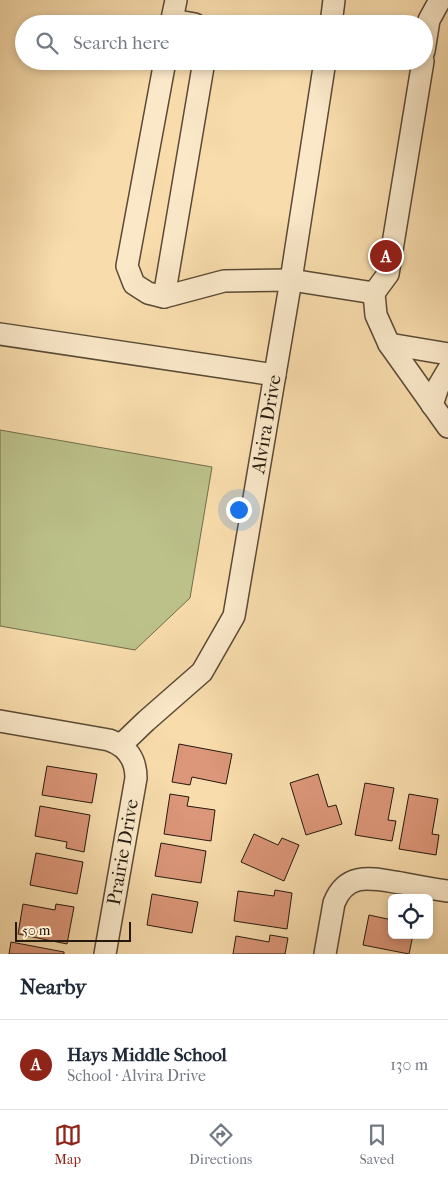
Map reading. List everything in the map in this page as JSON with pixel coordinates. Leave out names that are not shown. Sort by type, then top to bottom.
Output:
[{"type":"street","points":[[332,15],[334,0]]},
{"type":"street","points":[[432,15],[440,0]]},
{"type":"street","points":[[162,70],[127,266],[134,284],[148,293],[164,296],[224,281],[291,280],[374,292]]},
{"type":"street","points":[[164,296],[202,70]]},
{"type":"street","name":"Alvira Drive","points":[[124,748],[146,721],[202,672],[234,616],[291,280],[324,70]]},
{"type":"street","points":[[421,70],[388,274],[374,292],[376,315],[389,344],[448,427]]},
{"type":"street","points":[[0,334],[275,375]]},
{"type":"street","points":[[389,344],[448,354]]},
{"type":"street","points":[[432,405],[438,387],[448,370]]},
{"type":"street","points":[[0,721],[109,740],[124,748]]},
{"type":"street","name":"Prairie Drive","points":[[105,954],[136,778],[135,764],[124,748]]},
{"type":"street","points":[[325,954],[334,903],[339,893],[347,885],[367,878],[448,891]]},
{"type":"green space","points":[[0,430],[212,467],[190,598],[135,650],[0,626]]},
{"type":"building","points":[[179,744],[232,754],[226,784],[192,777],[190,785],[172,782]]},
{"type":"building","points":[[47,766],[97,774],[92,803],[42,795]]},
{"type":"building","points":[[318,774],[328,807],[336,805],[342,824],[306,835],[290,783]]},
{"type":"building","points":[[365,783],[394,788],[388,820],[396,821],[392,841],[355,835]]},
{"type":"building","points":[[170,794],[189,797],[187,806],[215,810],[211,841],[164,834]]},
{"type":"building","points":[[409,794],[438,799],[432,834],[439,835],[436,855],[399,849]]},
{"type":"building","points":[[40,806],[90,815],[84,852],[66,848],[67,842],[35,836]]},
{"type":"building","points":[[254,834],[278,845],[282,838],[299,845],[284,881],[241,862]]},
{"type":"building","points":[[161,843],[206,851],[201,883],[155,876]]},
{"type":"building","points":[[36,853],[83,862],[77,894],[30,885]]},
{"type":"building","points":[[275,890],[292,893],[287,929],[234,921],[238,891],[274,896]]},
{"type":"building","points":[[152,894],[198,902],[192,933],[147,925]]},
{"type":"building","points":[[23,904],[55,910],[56,904],[74,907],[67,944],[18,934]]},
{"type":"building","points":[[369,915],[388,919],[388,939],[412,939],[409,954],[363,945]]},
{"type":"building","points":[[270,935],[288,938],[285,954],[233,954],[236,936],[269,942]]},
{"type":"building","points":[[11,942],[64,952],[64,954],[9,954]]},
{"type":"place","name":"Hays Middle School","points":[[386,256]]}]
